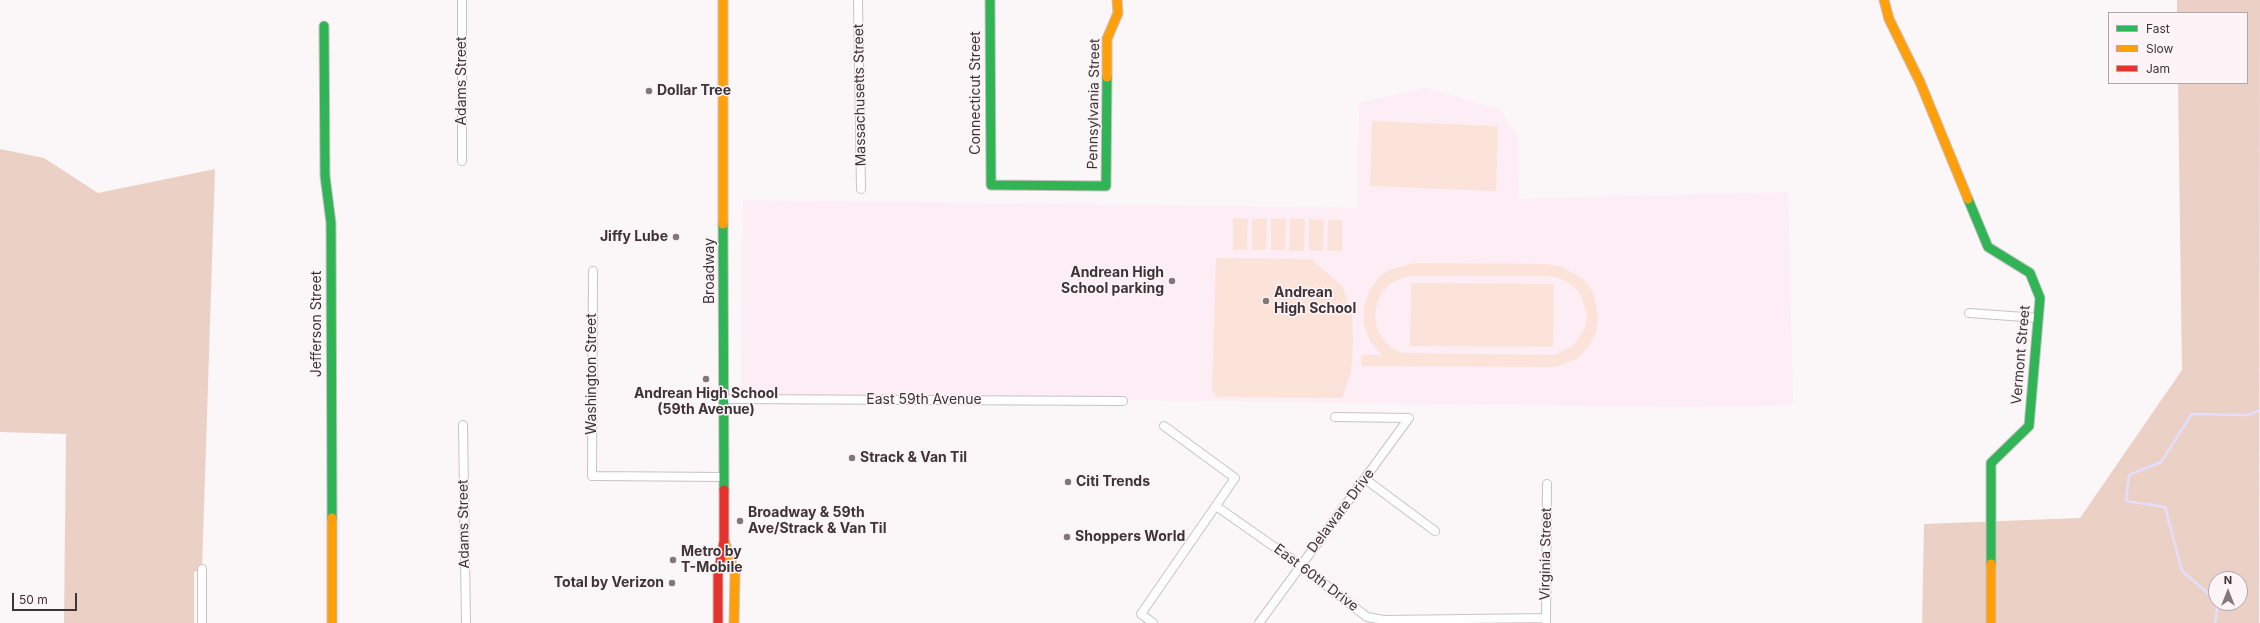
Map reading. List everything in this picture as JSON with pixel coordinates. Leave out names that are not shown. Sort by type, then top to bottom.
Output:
[{"type":"street","name":"Adams Street","points":[[462,0],[462,161]]},
{"type":"street","name":"Broadway","points":[[718,623],[718,574],[724,541],[723,0]]},
{"type":"street","name":"Massachusetts Street","points":[[858,0],[861,189]]},
{"type":"street","name":"Connecticut Street","points":[[990,0],[990,185],[1106,186]]},
{"type":"street","name":"Pennsylvania Street","points":[[1106,186],[1107,40],[1118,13],[1117,0]]},
{"type":"street","name":"Vermont Street","points":[[1884,0],[1889,19],[1920,82],[1988,247],[2030,274],[2040,298],[2029,426],[1991,463],[1991,623]]},
{"type":"street","name":"Jefferson Street","points":[[324,26],[325,176],[331,223],[332,623]]},
{"type":"street","name":"Washington Street","points":[[593,271],[592,476],[724,477]]},
{"type":"street","points":[[1969,313],[2038,318]]},
{"type":"street","name":"East 59th Avenue","points":[[724,399],[1124,401]]},
{"type":"street","name":"Delaware Drive","points":[[1259,623],[1408,418],[1335,417]]},
{"type":"street","name":"Adams Street","points":[[463,425],[466,623]]},
{"type":"street","points":[[1153,623],[1141,614],[1235,478],[1164,426]]},
{"type":"street","points":[[1365,479],[1435,531]]},
{"type":"street","name":"Virginia Street","points":[[1546,621],[1547,484]]},
{"type":"street","name":"East 60th Drive","points":[[1216,506],[1300,565],[1367,617],[1384,621],[1546,621]]},
{"type":"street","name":"Broadway","points":[[724,541],[735,574],[734,623]]},
{"type":"street","points":[[202,569],[202,623]]},
{"type":"shaded area","points":[[2177,0],[2260,0],[2259,623],[1922,623],[1924,524],[2080,518],[2182,370],[2178,84],[2248,84],[2248,12],[2177,12]]},
{"type":"shaded area","name":"Andrean High School","points":[[1425,88],[1500,110],[1518,137],[1519,199],[1788,192],[1793,405],[1687,407],[741,395],[743,200],[1358,208],[1359,103]]},
{"type":"shaded area","points":[[1372,121],[1498,126],[1496,191],[1370,186]]},
{"type":"shaded area","points":[[0,149],[44,158],[98,193],[215,169],[202,569],[194,572],[194,623],[64,623],[66,434],[0,432]]},
{"type":"shaded area","points":[[1233,218],[1248,219],[1247,250],[1233,250]]},
{"type":"shaded area","points":[[1252,219],[1267,219],[1266,250],[1252,250]]},
{"type":"shaded area","points":[[1271,219],[1286,219],[1285,250],[1271,250]]},
{"type":"shaded area","points":[[1290,219],[1305,219],[1304,251],[1289,251]]},
{"type":"shaded area","points":[[1309,219],[1324,220],[1323,251],[1309,251]]},
{"type":"shaded area","points":[[1328,220],[1342,220],[1342,251],[1327,251]]},
{"type":"shaded area","points":[[1216,258],[1311,259],[1342,286],[1352,312],[1353,343],[1351,372],[1342,398],[1218,397],[1212,391]]},
{"type":"shaded area","points":[[1414,263],[1546,264],[1562,267],[1583,279],[1593,292],[1598,315],[1596,332],[1589,346],[1578,358],[1555,367],[1362,366],[1361,355],[1382,355],[1370,341],[1364,324],[1364,306],[1370,289],[1381,275],[1389,270]],"holes":[[[1408,276],[1546,276],[1560,278],[1572,285],[1581,295],[1587,315],[1585,329],[1573,346],[1554,355],[1403,353],[1392,348],[1383,339],[1377,328],[1375,316],[1377,303],[1382,292],[1391,283]]]},
{"type":"shaded area","points":[[1411,283],[1554,284],[1553,347],[1410,346]]},
{"type":"waterway","points":[[2208,593],[2182,571],[2165,507],[2126,501],[2129,475],[2161,462],[2192,414],[2249,415],[2260,410]]},
{"type":"waterway","points":[[2215,623],[2217,611]]},
{"type":"traffic: fast","points":[[990,0],[991,185],[1106,186],[1107,77]]},
{"type":"traffic: fast","points":[[324,26],[325,176],[331,223],[332,518]]},
{"type":"traffic: fast","points":[[1968,199],[1988,247],[2030,273],[2040,298],[2029,426],[1991,463],[1991,564]]},
{"type":"traffic: fast","points":[[723,224],[724,490]]},
{"type":"traffic: slow","points":[[723,0],[723,224]]},
{"type":"traffic: slow","points":[[1107,77],[1107,39],[1118,13],[1117,0]]},
{"type":"traffic: slow","points":[[1884,0],[1889,19],[1920,82],[1968,199]]},
{"type":"traffic: slow","points":[[332,518],[332,623]]},
{"type":"traffic: slow","points":[[725,543],[735,574],[734,623]]},
{"type":"traffic: slow","points":[[1991,564],[1991,623]]},
{"type":"traffic: jam","points":[[718,623],[718,574],[724,541],[724,490]]},
{"type":"place","name":"Dollar Tree","points":[[649,91]]},
{"type":"place","name":"Jiffy Lube","points":[[676,237]]},
{"type":"place","name":"Andrean High School parking","points":[[1172,281]]},
{"type":"place","name":"Andrean High School","points":[[1266,301]]},
{"type":"place","name":"Andrean High School (59th Avenue)","points":[[706,379]]},
{"type":"place","name":"Strack & Van Til","points":[[852,458]]},
{"type":"place","name":"Citi Trends","points":[[1068,482]]},
{"type":"place","name":"Broadway & 59th Ave/Strack & Van Til","points":[[740,521]]},
{"type":"place","name":"Shoppers World","points":[[1067,537]]},
{"type":"place","name":"Metro by T-Mobile","points":[[673,560]]},
{"type":"place","name":"Total by Verizon","points":[[672,583]]}]
